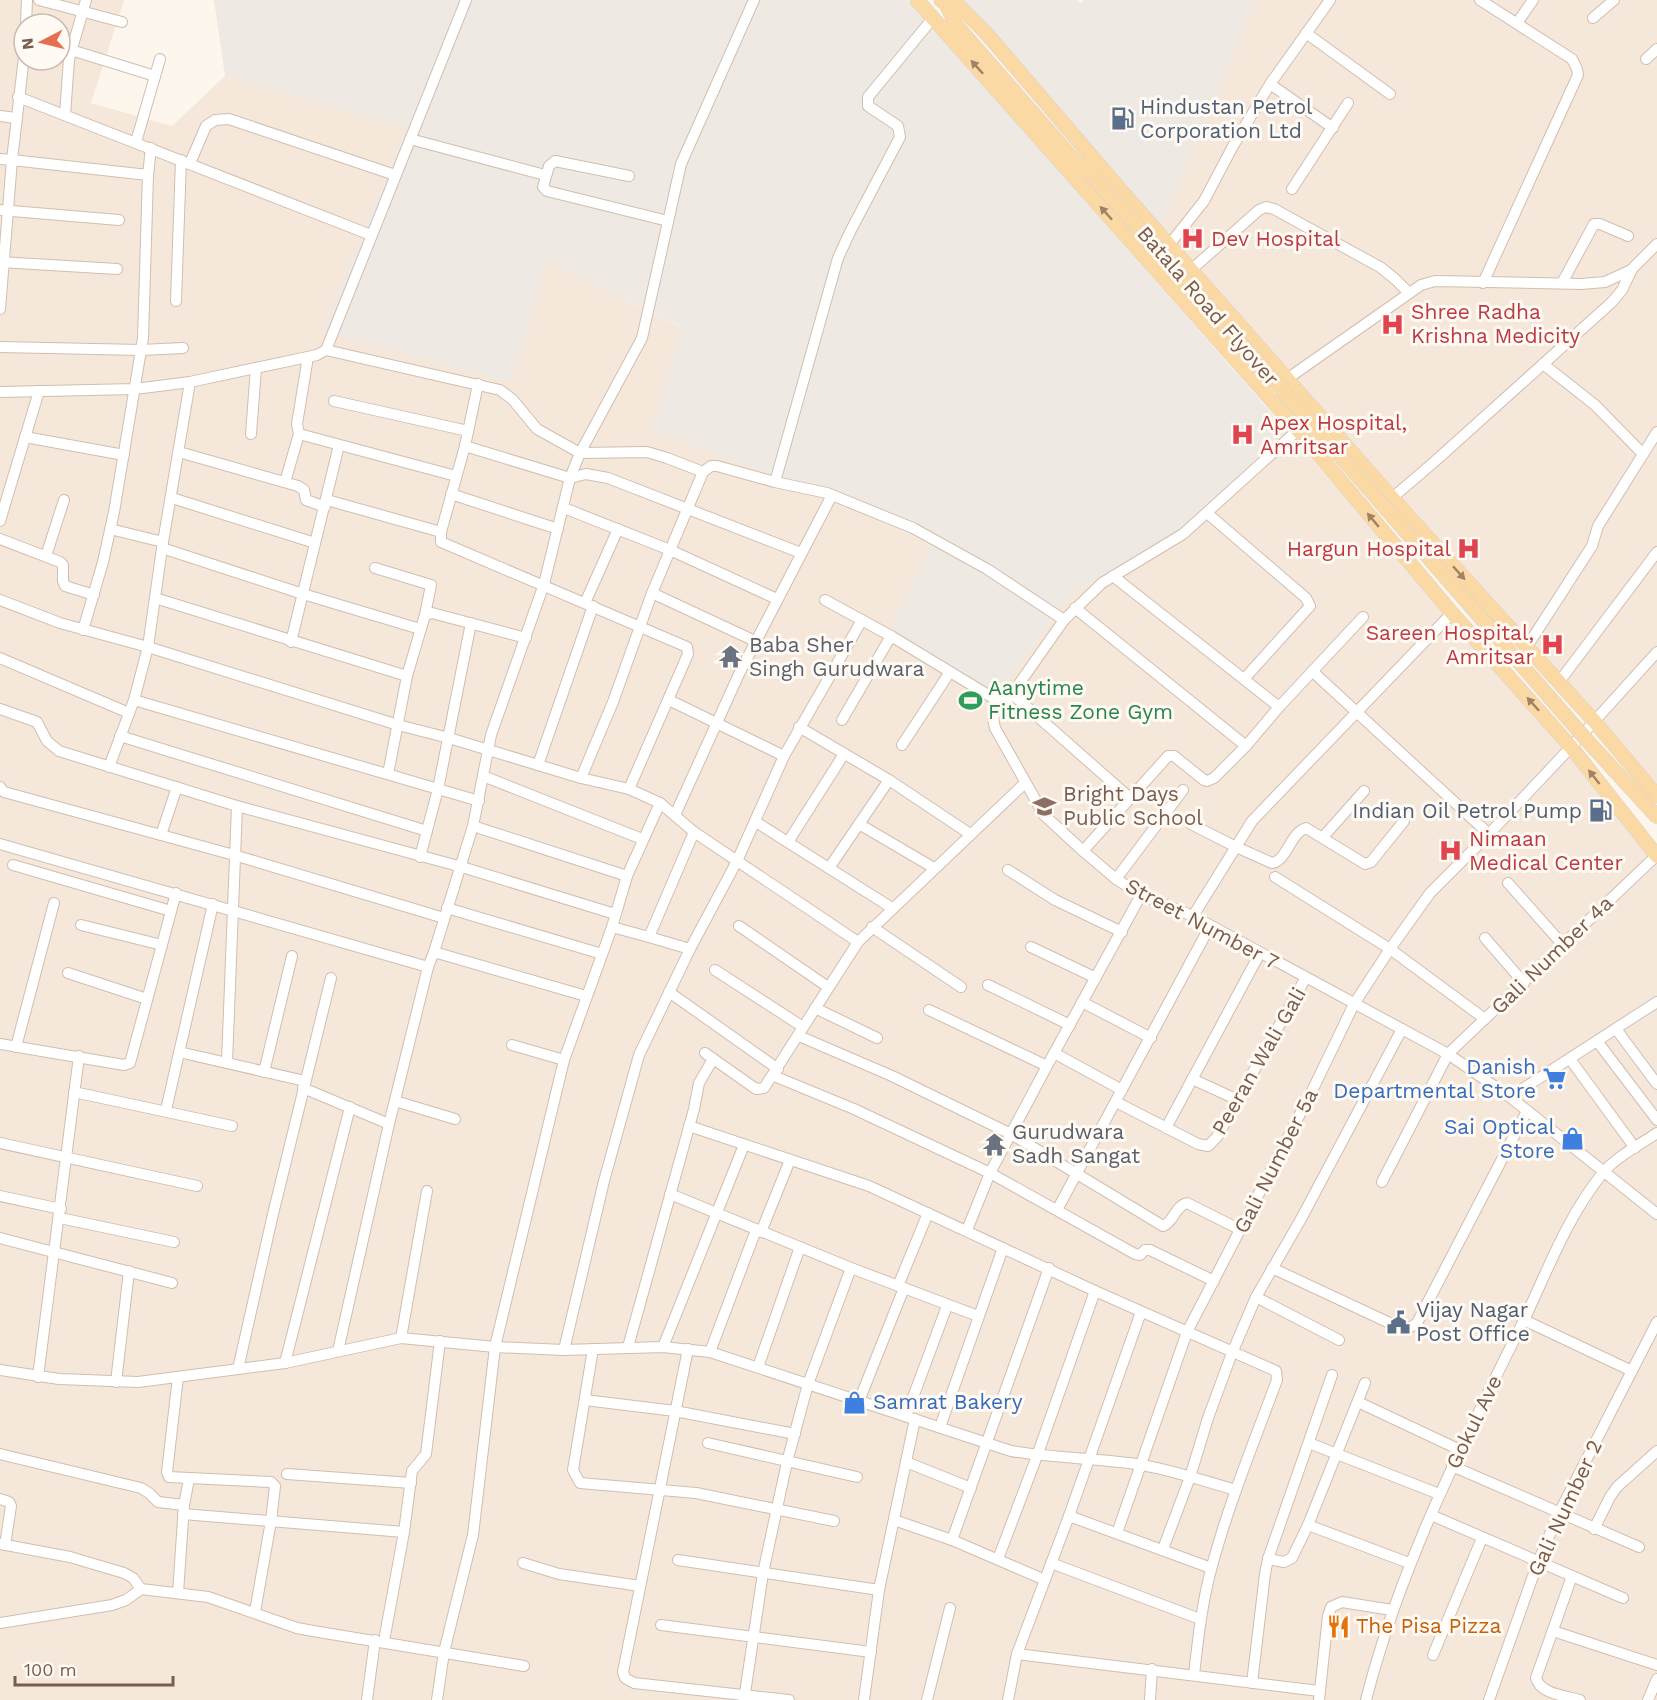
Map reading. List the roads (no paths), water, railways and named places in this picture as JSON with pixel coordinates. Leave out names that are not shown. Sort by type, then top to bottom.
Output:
[{"type":"main road","points":[[917,0],[1298,430],[1452,613],[1571,747],[1657,856]]},
{"type":"main road","points":[[947,3],[986,33],[1169,245],[1392,498],[1559,682],[1657,796]]},
{"type":"main road","name":"Batala Road Flyover","points":[[947,3],[956,25],[1075,161],[1091,174],[1309,420],[1584,737],[1657,817]]},
{"type":"street","points":[[39,0],[122,22]]},
{"type":"street","points":[[72,42],[86,0]]},
{"type":"street","points":[[0,392],[135,389],[190,382],[321,354],[326,350],[465,0]]},
{"type":"street","points":[[338,1351],[394,1101],[428,967],[462,867],[479,801],[491,735],[544,584],[570,478],[580,453],[642,338],[685,150],[754,0]]},
{"type":"street","points":[[1169,245],[1204,201],[1270,84],[1330,0]]},
{"type":"street","points":[[1480,0],[1572,59],[1578,75],[1483,283]]},
{"type":"street","points":[[1517,23],[1533,0]]},
{"type":"street","points":[[1593,18],[1614,0]]},
{"type":"street","points":[[775,482],[838,258],[900,137],[898,126],[871,110],[866,102],[933,18]]},
{"type":"street","points":[[1306,33],[1390,94]]},
{"type":"street","points":[[1646,59],[1657,49]]},
{"type":"street","points":[[72,57],[155,76]]},
{"type":"street","points":[[136,142],[160,59]]},
{"type":"street","points":[[0,309],[4,211],[22,72]]},
{"type":"street","points":[[65,115],[66,72]]},
{"type":"street","points":[[1270,84],[1333,128]]},
{"type":"street","points":[[18,97],[371,235]]},
{"type":"street","points":[[1292,189],[1348,103]]},
{"type":"street","points":[[0,116],[16,118]]},
{"type":"street","points":[[176,301],[186,161],[206,126],[221,118],[229,119],[395,175]]},
{"type":"street","points":[[410,139],[545,175]]},
{"type":"street","points":[[83,630],[110,529],[143,338],[148,175],[151,148]]},
{"type":"street","points":[[0,159],[148,175]]},
{"type":"street","points":[[629,176],[555,161],[551,162],[545,175],[543,187],[547,191],[668,221]]},
{"type":"street","points":[[1191,270],[1259,210],[1266,207],[1274,209],[1380,267],[1409,293]]},
{"type":"street","points":[[4,211],[119,220]]},
{"type":"street","points":[[1562,283],[1594,224],[1600,224],[1628,236]]},
{"type":"street","points":[[1392,498],[1617,297],[1631,270],[1657,244]]},
{"type":"street","points":[[2,262],[117,269]]},
{"type":"street","points":[[1268,396],[1287,379],[1421,285],[1435,281],[1605,282],[1631,270]]},
{"type":"street","points":[[0,347],[141,350],[183,348]]},
{"type":"street","points":[[326,350],[501,390],[537,429],[580,453],[647,452],[703,472]]},
{"type":"street","points":[[285,482],[299,434],[297,424],[308,357]]},
{"type":"street","points":[[1543,364],[1595,405],[1644,454]]},
{"type":"street","points":[[251,434],[256,368]]},
{"type":"street","points":[[109,766],[134,700],[148,647],[162,545],[172,498],[190,382]]},
{"type":"street","points":[[478,384],[465,446],[440,538],[445,544],[687,646],[688,654],[629,789]]},
{"type":"street","points":[[0,521],[39,391]]},
{"type":"street","points":[[334,401],[468,431]]},
{"type":"street","name":"Street Number 7","points":[[1298,430],[1184,534],[1102,583],[1075,608],[995,714],[993,723],[1044,815],[1116,879],[1140,895],[1193,916],[1305,979],[1448,1054],[1510,1097],[1657,1214]]},
{"type":"street","points":[[1526,648],[1592,546],[1598,526],[1657,432]]},
{"type":"street","points":[[299,434],[456,476]]},
{"type":"street","points":[[25,437],[124,454]]},
{"type":"street","points":[[291,642],[339,445]]},
{"type":"street","points":[[465,446],[570,478],[586,474],[608,478],[801,553]]},
{"type":"street","points":[[179,452],[302,488],[306,500],[441,532]]},
{"type":"street","points":[[581,778],[613,702],[652,593],[703,472],[711,466],[832,495],[937,539],[1064,620]]},
{"type":"street","points":[[451,494],[558,530]]},
{"type":"street","points":[[675,815],[755,641],[832,495]]},
{"type":"street","points":[[172,498],[315,543]]},
{"type":"street","points":[[46,556],[64,501]]},
{"type":"street","points":[[564,508],[670,550],[777,599]]},
{"type":"street","points":[[1211,510],[1306,598],[1310,606],[1244,679]]},
{"type":"street","points":[[110,529],[303,594],[420,629]]},
{"type":"street","points":[[538,765],[589,605],[618,529]]},
{"type":"street","points":[[0,539],[60,562],[63,565],[65,586],[94,595]]},
{"type":"street","points":[[1559,682],[1657,552]]},
{"type":"street","points":[[375,568],[431,585],[425,615],[407,676],[388,774]]},
{"type":"street","points":[[1113,576],[1279,707]]},
{"type":"street","points":[[652,593],[755,641]]},
{"type":"street","points":[[155,598],[291,642],[407,676]]},
{"type":"street","points":[[0,600],[83,630],[148,647],[398,725],[488,749],[581,778],[629,789],[660,803],[694,832],[858,942]]},
{"type":"street","points":[[825,600],[891,636],[1003,704]]},
{"type":"street","points":[[1075,608],[1246,746]]},
{"type":"street","points":[[425,615],[432,613],[526,638]]},
{"type":"street","points":[[1193,916],[1234,846],[1252,821],[1452,613]]},
{"type":"street","points":[[1083,851],[1168,756],[1174,756],[1207,781],[1214,778],[1363,617]]},
{"type":"street","points":[[564,1350],[632,1075],[690,949],[756,822],[784,756],[862,620]]},
{"type":"street","points":[[420,857],[438,789],[471,624]]},
{"type":"street","points":[[842,720],[891,636]]},
{"type":"street","name":"Gali Number 5a","points":[[1117,1533],[1187,1332],[1241,1230],[1354,1004],[1430,893],[1571,747],[1657,652]]},
{"type":"street","points":[[0,658],[129,713]]},
{"type":"street","points":[[1312,671],[1489,834]]},
{"type":"street","points":[[902,745],[950,672]]},
{"type":"street","points":[[1012,694],[1130,798]]},
{"type":"street","points":[[134,700],[479,801]]},
{"type":"street","points":[[669,700],[784,756]]},
{"type":"street","points":[[0,709],[37,722],[47,741],[59,751],[237,806],[462,867],[615,914]]},
{"type":"street","points":[[799,727],[889,780],[970,834]]},
{"type":"street","points":[[120,736],[427,831]]},
{"type":"street","points":[[788,842],[844,754]]},
{"type":"street","points":[[483,777],[642,839]]},
{"type":"street","points":[[829,868],[889,780]]},
{"type":"street","points":[[628,1347],[699,1083],[709,1056],[756,1089],[764,1088],[858,942],[1025,783]]},
{"type":"street","points":[[161,835],[177,787]]},
{"type":"street","points":[[0,788],[4,792],[602,954]]},
{"type":"street","points":[[1116,879],[1183,790]]},
{"type":"street","points":[[1323,837],[1364,791]]},
{"type":"street","points":[[437,1700],[444,1652],[473,1535],[495,1347],[564,1060],[612,927],[627,876],[660,803]]},
{"type":"street","points":[[227,1062],[237,806]]},
{"type":"street","points":[[1191,824],[1234,846],[1275,863],[1280,860],[1289,844],[1303,828],[1310,829],[1365,864],[1371,862],[1404,821]]},
{"type":"street","points":[[756,822],[892,908]]},
{"type":"street","points":[[859,824],[934,868]]},
{"type":"street","points":[[473,826],[627,876]]},
{"type":"street","points":[[649,936],[694,832]]},
{"type":"street","points":[[0,844],[428,967]]},
{"type":"street","name":"Gali Number 4a","points":[[1382,1182],[1448,1054],[1657,856]]},
{"type":"street","points":[[13,865],[171,911]]},
{"type":"street","points":[[1008,870],[1055,900],[1122,932]]},
{"type":"street","points":[[1275,877],[1390,949],[1485,1019]]},
{"type":"street","points":[[1508,884],[1563,945]]},
{"type":"street","points":[[0,1044],[124,1065],[130,1063],[176,893]]},
{"type":"street","points":[[967,1230],[990,1173],[1140,895]]},
{"type":"street","points":[[16,1047],[54,903]]},
{"type":"street","points":[[166,1110],[213,904]]},
{"type":"street","points":[[81,926],[162,945]]},
{"type":"street","points":[[739,926],[828,987]]},
{"type":"street","points":[[1057,1210],[1210,926]]},
{"type":"street","points":[[612,927],[690,949]]},
{"type":"street","points":[[872,927],[961,987]]},
{"type":"street","points":[[1485,938],[1524,982]]},
{"type":"street","points":[[1031,947],[1096,978]]},
{"type":"street","points":[[434,952],[586,996]]},
{"type":"street","points":[[1166,1128],[1260,953]]},
{"type":"street","points":[[264,1072],[292,956]]},
{"type":"street","points":[[715,970],[801,1032],[1011,1134],[1163,1226],[1168,1224],[1181,1204],[1187,1203],[1241,1230]]},
{"type":"street","points":[[68,973],[147,999]]},
{"type":"street","points":[[238,1369],[304,1085],[332,978]]},
{"type":"street","name":"Peeran Wali Gali","points":[[1116,1102],[1198,1144],[1208,1146],[1217,1137],[1305,979]]},
{"type":"street","points":[[988,985],[1070,1025]]},
{"type":"street","points":[[669,992],[776,1072],[990,1173],[1135,1254],[1140,1255],[1145,1250],[1150,1250],[1214,1281]]},
{"type":"street","points":[[1082,1002],[1151,1038]]},
{"type":"street","points":[[1510,1097],[1657,1002]]},
{"type":"street","points":[[815,1008],[877,1038]]},
{"type":"street","points":[[929,1010],[1047,1066]]},
{"type":"street","points":[[1163,1549],[1232,1353],[1256,1298],[1402,1029]]},
{"type":"street","points":[[1616,1029],[1657,1084]]},
{"type":"street","points":[[1597,1041],[1657,1120]]},
{"type":"street","points":[[512,1045],[564,1060]]},
{"type":"street","points":[[179,1052],[227,1062],[304,1085],[389,1124]]},
{"type":"street","points":[[1054,1053],[1122,1090]]},
{"type":"street","points":[[38,1377],[79,1056]]},
{"type":"street","points":[[1569,1059],[1635,1148]]},
{"type":"street","points":[[1192,1079],[1238,1100]]},
{"type":"street","points":[[74,1092],[232,1126]]},
{"type":"street","points":[[394,1101],[455,1119]]},
{"type":"street","points":[[285,1363],[350,1107]]},
{"type":"street","points":[[1272,1268],[1396,1326],[1410,1328],[1417,1323],[1527,1111]]},
{"type":"street","points":[[689,1126],[869,1186],[1141,1312],[1276,1371],[1278,1376],[1236,1490],[1211,1568],[1200,1619],[1194,1675]]},
{"type":"street","name":"Gokul Ave","points":[[1366,1700],[1392,1610],[1409,1563],[1452,1466],[1570,1224],[1604,1172],[1657,1133]]},
{"type":"street","points":[[0,1143],[197,1186]]},
{"type":"street","points":[[663,1347],[744,1145]]},
{"type":"street","points":[[710,1352],[790,1160]]},
{"type":"street","points":[[401,1338],[427,1191]]},
{"type":"street","points":[[670,1194],[851,1268],[978,1316]]},
{"type":"street","points":[[0,1196],[174,1242]]},
{"type":"street","points":[[859,1401],[928,1213]]},
{"type":"street","points":[[0,1238],[172,1283]]},
{"type":"street","points":[[758,1367],[800,1247]]},
{"type":"street","points":[[940,1427],[1003,1248]]},
{"type":"street","points":[[745,1697],[764,1573],[787,1461],[808,1384],[851,1268]]},
{"type":"street","points":[[952,1540],[1049,1268]]},
{"type":"street","points":[[116,1382],[129,1270]]},
{"type":"street","points":[[998,1559],[1095,1291]]},
{"type":"street","points":[[1256,1298],[1339,1340]]},
{"type":"street","points":[[864,1700],[879,1590],[906,1462],[911,1417],[947,1306]]},
{"type":"street","points":[[1008,1700],[1017,1654],[1069,1516],[1141,1312]]},
{"type":"street","points":[[1524,1320],[1632,1371]]},
{"type":"street","name":"Gali Number 2","points":[[1489,1700],[1538,1562],[1558,1513],[1657,1322]]},
{"type":"street","points":[[0,1370],[38,1377],[116,1382],[178,1377],[285,1363],[401,1338],[495,1347],[564,1350],[628,1347],[688,1349],[710,1352],[758,1367],[987,1444],[1037,1456],[1089,1458],[1140,1464],[1236,1490]]},
{"type":"street","points":[[368,1700],[404,1532],[413,1468],[423,1460],[426,1454],[440,1341]]},
{"type":"street","points":[[593,1348],[573,1470],[577,1480],[585,1484],[719,1497],[834,1521]]},
{"type":"street","points":[[688,1349],[623,1672],[625,1678],[634,1683],[745,1697],[789,1700]]},
{"type":"street","points":[[1252,1683],[1268,1559],[1332,1375]]},
{"type":"street","points":[[178,1377],[167,1475],[172,1478],[273,1483],[276,1489],[255,1612]]},
{"type":"street","points":[[1268,1559],[1288,1561],[1292,1558],[1338,1455],[1365,1383]]},
{"type":"street","points":[[585,1400],[675,1411],[795,1434]]},
{"type":"street","points":[[1358,1402],[1460,1450]]},
{"type":"street","points":[[708,1443],[857,1477]]},
{"type":"street","points":[[1309,1443],[1439,1494]]},
{"type":"street","points":[[1594,1529],[1617,1487],[1657,1451]]},
{"type":"street","points":[[0,1454],[141,1488],[158,1503],[183,1509],[271,1521],[404,1532]]},
{"type":"street","points":[[906,1462],[971,1488]]},
{"type":"street","points":[[1452,1466],[1639,1547]]},
{"type":"street","points":[[287,1474],[411,1483]]},
{"type":"street","points":[[178,1593],[183,1509],[189,1479]]},
{"type":"street","points":[[0,1499],[9,1502],[11,1506],[3,1544],[70,1557],[124,1573],[133,1578],[141,1589]]},
{"type":"street","points":[[1431,1515],[1623,1598]]},
{"type":"street","points":[[1069,1516],[1211,1568]]},
{"type":"street","points":[[894,1520],[952,1540],[1045,1580]]},
{"type":"street","points":[[1308,1525],[1409,1563]]},
{"type":"street","points":[[1433,1654],[1482,1538]]},
{"type":"street","points":[[678,1560],[879,1590]]},
{"type":"street","points":[[523,1563],[559,1574],[640,1586]]},
{"type":"street","points":[[1051,1563],[1200,1619]]},
{"type":"street","points":[[1572,1576],[1536,1678],[1538,1684],[1545,1690],[1580,1700]]},
{"type":"street","points":[[0,1623],[112,1605],[126,1600],[141,1589],[208,1597],[297,1628],[524,1666]]},
{"type":"street","points":[[1017,1654],[1152,1669],[1319,1695],[1331,1607],[1342,1602],[1392,1610]]},
{"type":"street","points":[[927,1700],[950,1608]]},
{"type":"street","points":[[661,1624],[871,1652]]},
{"type":"street","points":[[1553,1631],[1657,1665]]},
{"type":"street","points":[[1150,1700],[1152,1669]]},
{"type":"street","points":[[1648,1700],[1657,1678]]},
{"type":"place","name":"Hindustan Petrol Corporation Ltd","points":[[1122,119]]},
{"type":"place","name":"Dev Hospital","points":[[1193,239]]},
{"type":"place","name":"Shree Radha Krishna Medicity","points":[[1393,324]]},
{"type":"place","name":"Apex Hospital, Amritsar","points":[[1242,435]]},
{"type":"place","name":"Hargun Hospital","points":[[1469,549]]},
{"type":"place","name":"Sareen Hospital, Amritsar","points":[[1552,645]]},
{"type":"place","name":"Baba Sher Singh Gurudwara","points":[[731,657]]},
{"type":"place","name":"Aanytime Fitness Zone Gym","points":[[970,700]]},
{"type":"place","name":"Bright Days Public School","points":[[1045,806]]},
{"type":"place","name":"Indian Oil Petrol Pump","points":[[1600,811]]},
{"type":"place","name":"Nimaan Medical Center","points":[[1451,851]]},
{"type":"place","name":"Danish Departmental Store","points":[[1554,1079]]},
{"type":"place","name":"Sai Optical Store","points":[[1573,1139]]},
{"type":"place","name":"Gurudwara Sadh Sangat","points":[[994,1144]]},
{"type":"place","name":"Vijay Nagar Post Office","points":[[1398,1322]]},
{"type":"place","name":"Samrat Bakery","points":[[855,1402]]},
{"type":"place","name":"The Pisa Pizza","points":[[1338,1626]]}]
